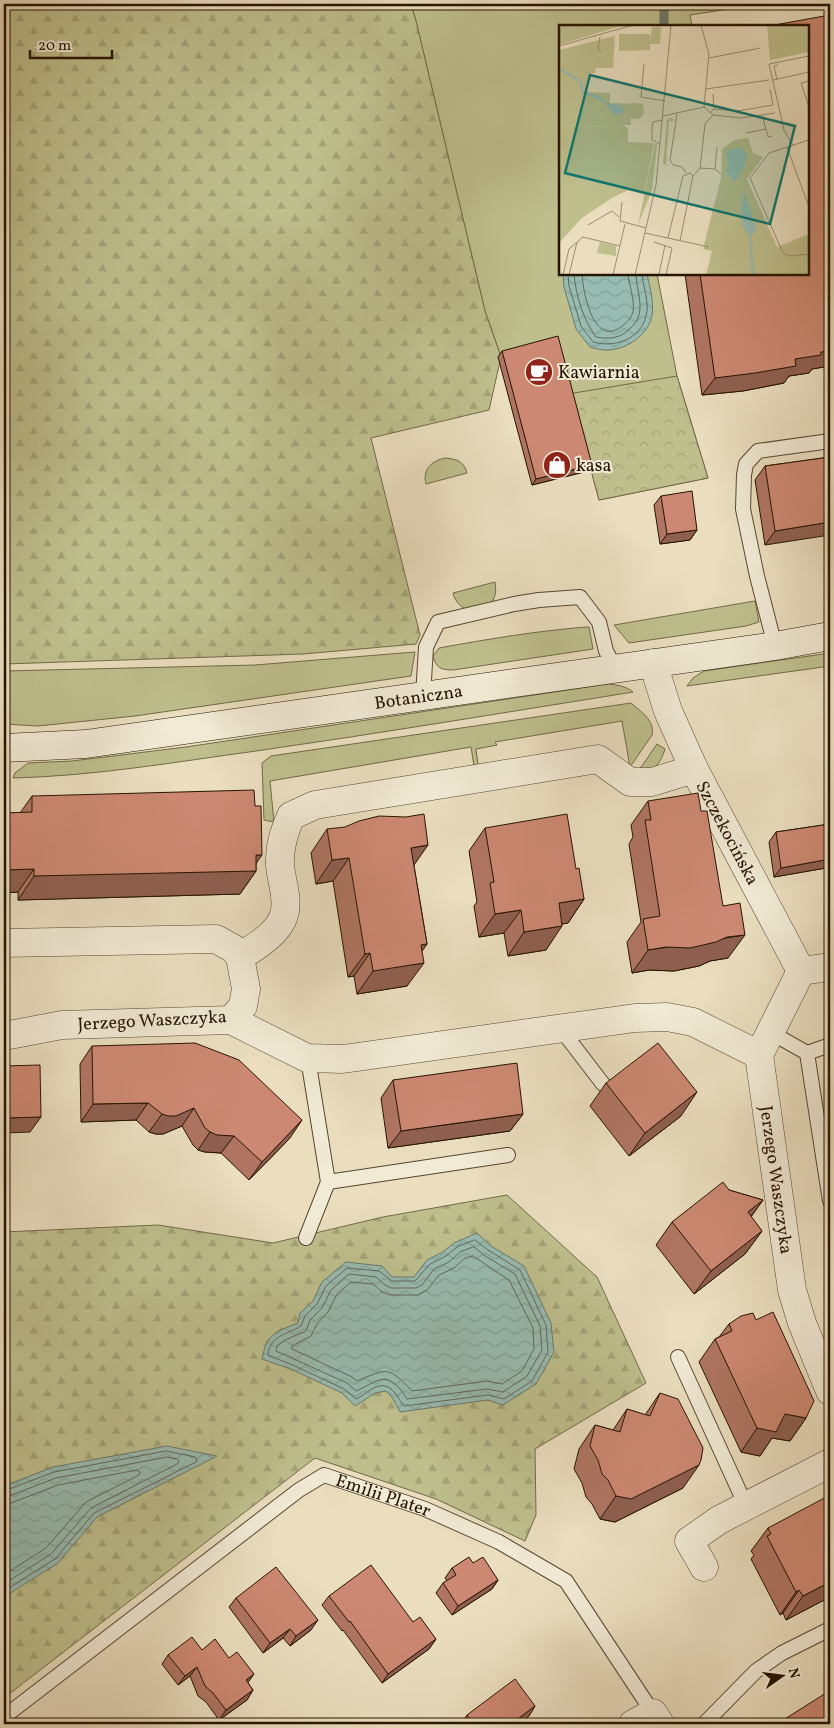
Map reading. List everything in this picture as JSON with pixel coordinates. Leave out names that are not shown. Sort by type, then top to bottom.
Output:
[{"type":"street","name":"Botaniczna","points":[[4,748],[86,744],[775,646],[830,636]]},
{"type":"street","name":"Szczekocińska","points":[[653,663],[668,711],[694,770],[801,971]]},
{"type":"street","points":[[4,943],[216,939],[234,949],[240,956],[266,941],[284,915],[285,900],[280,864],[282,838],[291,816],[315,805],[598,759],[630,782],[652,782],[694,770]]},
{"type":"street","name":"Jerzego Waszczyka","points":[[4,1036],[62,1024],[231,1020],[243,1006],[246,989],[240,956]]},
{"type":"street","points":[[231,1020],[306,1058],[343,1059],[635,1018],[667,1017],[693,1022],[764,1043],[801,971],[830,967]]},
{"type":"street","name":"Jerzego Waszczyka","points":[[764,1043],[792,1290],[802,1323],[830,1391]]},
{"type":"street","points":[[704,1567],[689,1541],[719,1520],[830,1462]]},
{"type":"lane","points":[[775,646],[756,576],[743,510],[746,464],[758,451],[830,440]]},
{"type":"lane","points":[[423,696],[426,647],[438,622],[539,600],[580,597],[599,622],[606,651],[615,668]]},
{"type":"lane","points":[[560,1028],[603,1084]]},
{"type":"lane","points":[[764,1043],[807,1053],[830,1045]]},
{"type":"lane","points":[[807,1053],[830,1201]]},
{"type":"lane","points":[[306,1058],[310,1070],[328,1182],[306,1238]]},
{"type":"lane","points":[[328,1182],[508,1155]]},
{"type":"lane","points":[[678,1357],[746,1506]]},
{"type":"lane","name":"Emilii Plater","points":[[4,1717],[299,1490],[324,1475],[425,1508],[498,1542],[566,1581],[649,1721]]},
{"type":"lane","points":[[704,1724],[756,1671],[782,1653],[830,1629]]},
{"type":"green space","points":[[4,4],[411,4],[485,311],[501,357],[489,410],[371,438],[420,635],[416,644],[303,654],[4,664]]},
{"type":"green space","points":[[411,4],[762,4],[690,15],[692,25],[559,25],[559,275],[657,275],[677,376],[708,478],[599,500],[591,470],[588,471],[501,357],[485,311]]},
{"type":"green space","points":[[677,376],[708,478],[599,500],[591,470],[588,471],[568,394]]},
{"type":"green space","points":[[445,458],[459,461],[467,473],[426,484],[425,474],[429,466]]},
{"type":"green space","points":[[495,582],[496,590],[492,601],[479,608],[466,610],[458,603],[453,593]]},
{"type":"green space","points":[[755,601],[759,622],[746,626],[629,643],[614,625]]},
{"type":"green space","points":[[589,627],[593,649],[453,670],[440,668],[433,656],[439,648],[512,636]]},
{"type":"green space","points":[[415,652],[411,676],[135,716],[38,726],[4,724],[4,671],[255,665]]},
{"type":"green space","points":[[830,653],[830,666],[687,686],[693,678],[704,671]]},
{"type":"green space","points":[[608,684],[618,685],[633,692],[165,764],[44,777],[13,778],[15,773],[28,763],[72,761],[186,747]]},
{"type":"green space","points":[[631,703],[649,721],[652,735],[630,767],[622,721],[495,742],[497,745],[476,749],[478,765],[474,766],[471,747],[270,781],[274,822],[264,820],[262,763],[271,756]]},
{"type":"green space","points":[[657,744],[665,749],[661,760],[656,766],[637,773]]},
{"type":"green space","points":[[507,1195],[597,1277],[646,1383],[535,1449],[536,1515],[525,1541],[436,1499],[315,1458],[4,1698],[4,1232],[158,1225],[273,1243],[383,1217]]},
{"type":"water","points":[[563,275],[647,275],[652,311],[650,323],[646,330],[634,341],[620,348],[605,350],[590,347],[576,329],[564,287]]},
{"type":"water","points":[[477,1233],[491,1246],[524,1266],[551,1323],[554,1352],[536,1384],[503,1405],[488,1400],[400,1412],[392,1397],[386,1391],[375,1393],[355,1406],[342,1393],[293,1370],[262,1359],[266,1344],[273,1335],[298,1323],[300,1313],[313,1301],[322,1282],[346,1262],[382,1266],[392,1277],[414,1277],[427,1260],[443,1252],[454,1243]]},
{"type":"water","points":[[167,1446],[217,1456],[97,1517],[58,1563],[4,1597],[4,1486],[53,1467]]},
{"type":"building","points":[[830,15],[830,351],[821,352],[821,355],[795,359],[796,366],[715,378],[700,275],[809,275],[809,25],[775,25]]},
{"type":"building","points":[[558,336],[592,465],[536,479],[502,351]]},
{"type":"building","points":[[830,457],[830,522],[775,531],[765,466]]},
{"type":"building","points":[[692,491],[697,530],[667,534],[661,496]]},
{"type":"building","points":[[254,790],[255,806],[261,806],[262,855],[256,855],[256,871],[34,876],[34,869],[4,870],[4,813],[32,812],[32,796]]},
{"type":"building","points":[[698,793],[701,811],[707,811],[723,906],[740,903],[745,935],[727,937],[716,942],[690,948],[666,947],[648,950],[643,919],[660,916],[645,820],[651,820],[648,801]]},
{"type":"building","points":[[424,814],[428,845],[411,848],[427,944],[421,945],[424,963],[373,971],[370,953],[365,954],[349,858],[332,860],[327,829],[345,827],[379,816],[406,817]]},
{"type":"building","points":[[567,814],[576,869],[579,868],[584,899],[559,903],[562,926],[524,932],[521,910],[495,914],[490,883],[494,882],[485,828]]},
{"type":"building","points":[[830,824],[830,859],[781,868],[776,832]]},
{"type":"building","points":[[195,1043],[239,1060],[302,1120],[262,1162],[234,1136],[217,1135],[210,1132],[205,1128],[194,1108],[176,1116],[168,1116],[162,1114],[148,1103],[93,1104],[92,1046]]},
{"type":"building","points":[[658,1043],[697,1092],[645,1133],[606,1083]]},
{"type":"building","points":[[517,1063],[523,1114],[401,1131],[393,1080]]},
{"type":"building","points":[[40,1065],[41,1117],[4,1118],[4,1066]]},
{"type":"building","points":[[723,1182],[729,1190],[763,1200],[748,1212],[762,1231],[711,1271],[672,1222]]},
{"type":"building","points":[[773,1312],[814,1401],[806,1418],[785,1414],[776,1432],[757,1428],[715,1339],[732,1331],[729,1324],[741,1316],[753,1313],[756,1320]]},
{"type":"building","points":[[660,1393],[678,1399],[703,1448],[699,1465],[631,1499],[616,1496],[608,1480],[602,1474],[598,1460],[590,1446],[595,1425],[620,1432],[627,1409],[650,1416]]},
{"type":"building","points":[[830,1495],[830,1582],[803,1596],[799,1590],[796,1592],[767,1536],[771,1534],[768,1528]]},
{"type":"building","points":[[469,1557],[473,1563],[483,1557],[498,1580],[458,1606],[443,1583],[456,1575],[452,1568]]},
{"type":"building","points":[[371,1565],[413,1622],[420,1617],[436,1639],[388,1674],[350,1621],[329,1596]]},
{"type":"building","points":[[276,1567],[318,1620],[296,1636],[290,1629],[270,1643],[236,1598]]},
{"type":"building","points":[[192,1637],[202,1650],[215,1639],[229,1658],[237,1652],[254,1674],[246,1680],[253,1690],[226,1710],[205,1686],[197,1667],[185,1676],[168,1655]]},
{"type":"building","points":[[515,1679],[535,1706],[511,1724],[474,1724],[467,1715]]},
{"type":"building","points":[[826,1693],[830,1700],[830,1724],[777,1724]]},
{"type":"waterway","points":[[664,4],[664,25]]},
{"type":"place","name":"Kawiarnia","points":[[539,372]]},
{"type":"place","name":"kasa","points":[[557,465]]}]
